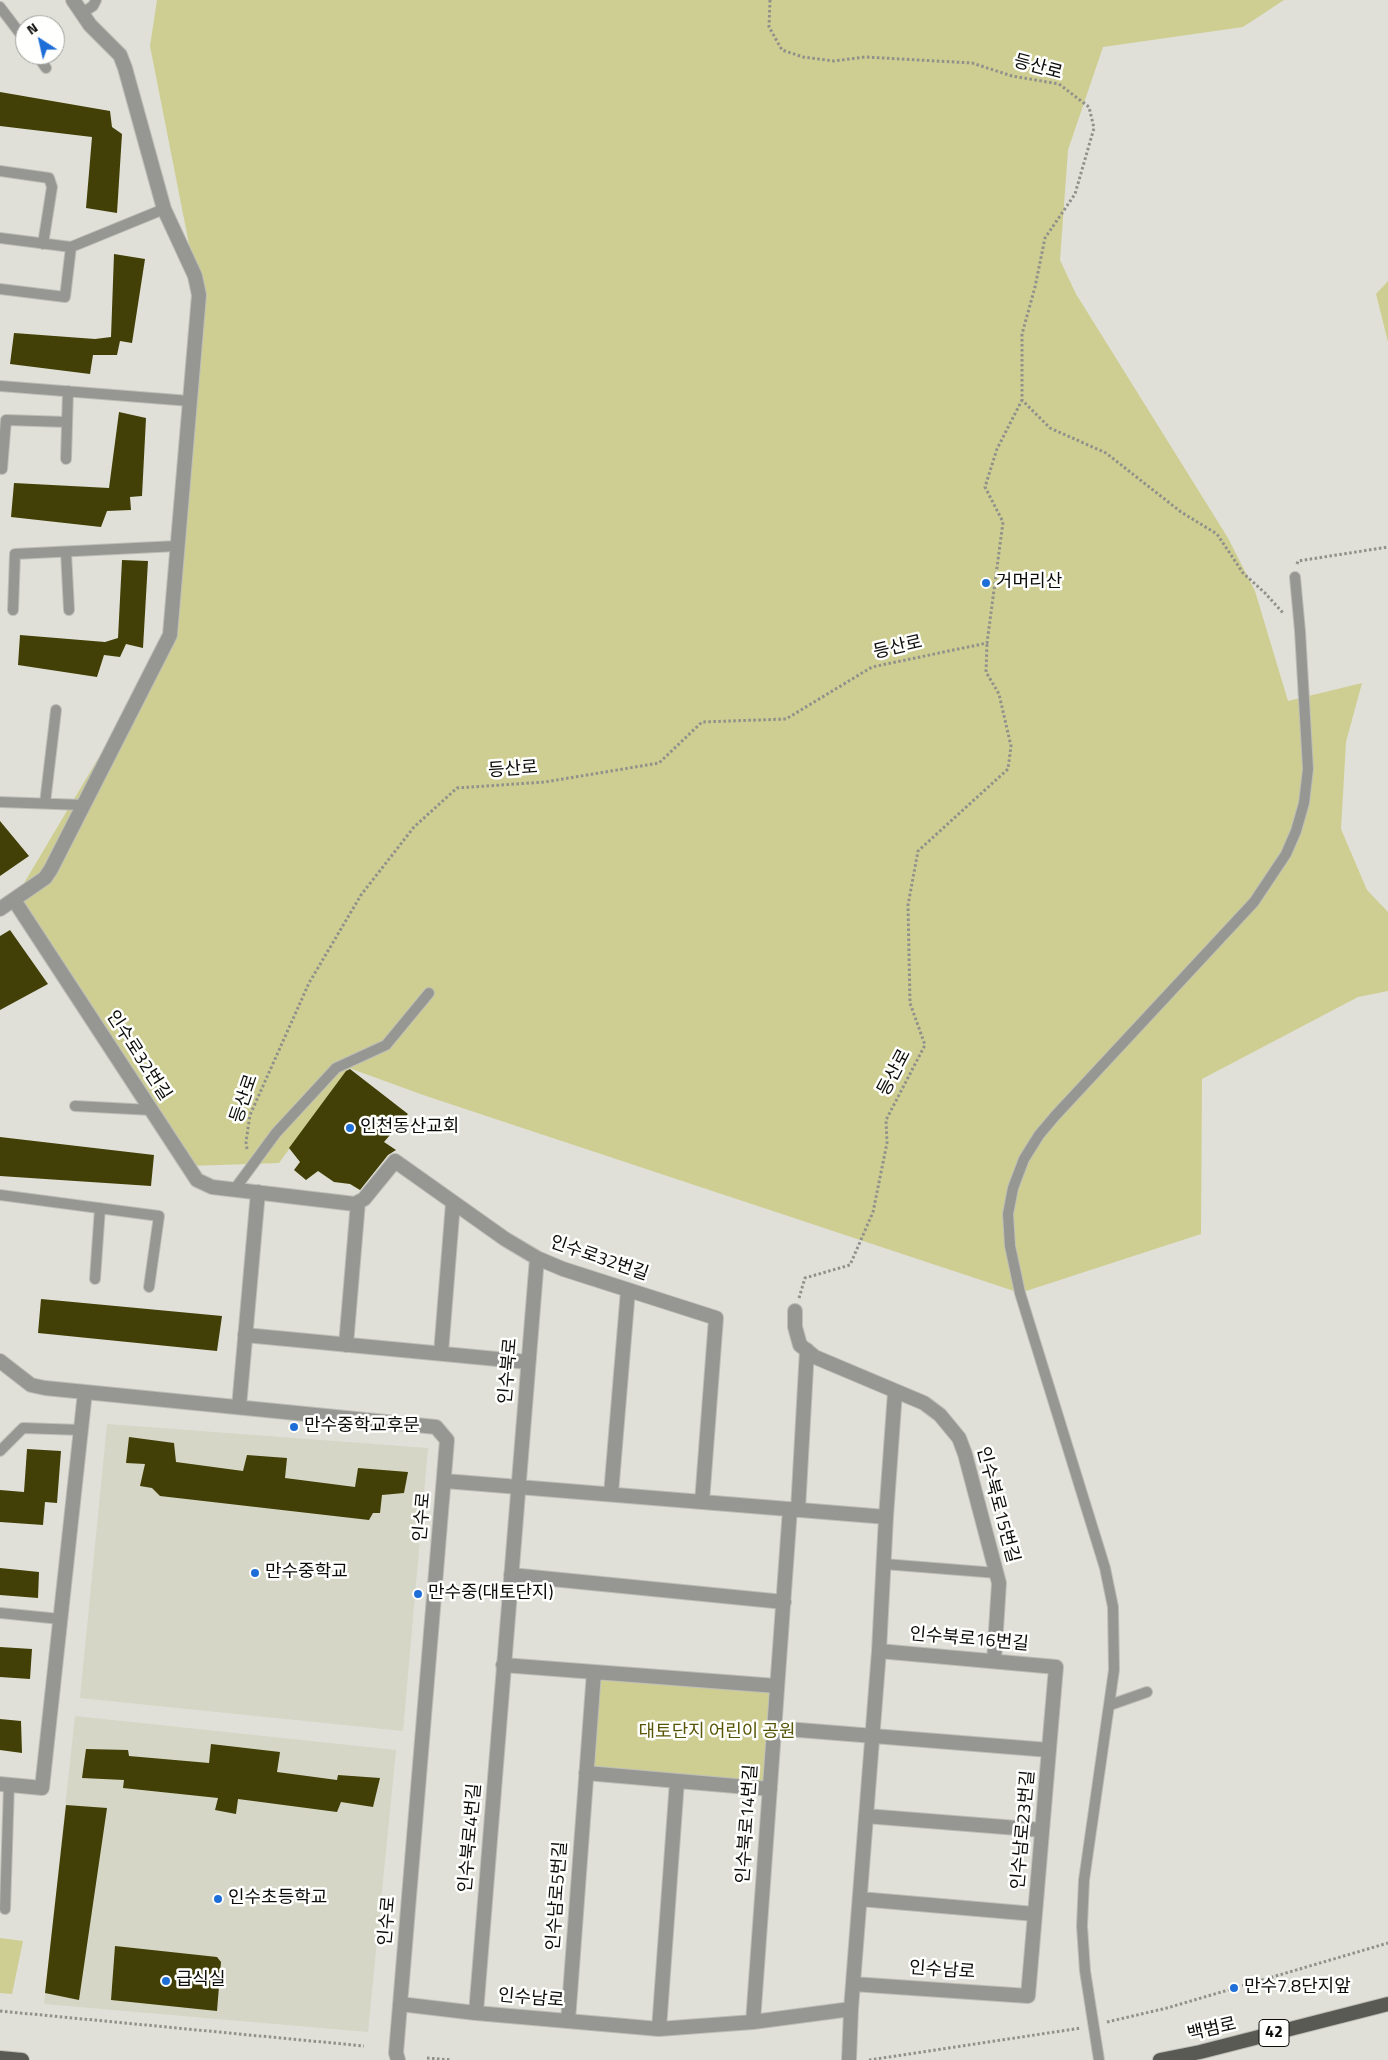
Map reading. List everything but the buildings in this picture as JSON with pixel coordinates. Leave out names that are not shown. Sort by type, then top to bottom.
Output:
[{"type":"main road","name":"백범로","points":[[1160,2060],[1200,2052],[1388,2004]]},
{"type":"main road","points":[[0,2058],[22,2060]]},
{"type":"street","points":[[0,909],[45,878],[170,635],[199,295],[194,276],[164,209],[120,55],[90,25],[73,0]]},
{"type":"street","name":"인수로32번길","points":[[14,900],[197,1180],[212,1188],[355,1204],[364,1200],[395,1161],[505,1239],[537,1258],[563,1269],[716,1318],[702,1502]]},
{"type":"street","points":[[239,1407],[258,1192]]},
{"type":"street","points":[[346,1345],[358,1202]]},
{"type":"street","points":[[441,1353],[453,1203]]},
{"type":"street","name":"인수북로","points":[[518,1487],[537,1258]]},
{"type":"street","points":[[611,1494],[628,1290]]},
{"type":"street","points":[[794,1509],[806,1350],[800,1345],[795,1327],[795,1311]]},
{"type":"street","points":[[245,1335],[528,1362]]},
{"type":"street","name":"인수북로15번길","points":[[806,1350],[815,1357],[924,1403],[940,1414],[959,1438],[965,1454],[999,1583],[994,1661]]},
{"type":"street","name":"인수로","points":[[0,1361],[31,1385],[45,1388],[436,1427],[448,1440],[396,2053],[398,2060]]},
{"type":"street","points":[[5,1785],[42,1788],[85,1392]]},
{"type":"street","points":[[849,2060],[851,2009],[879,1651],[886,1517],[896,1392]]},
{"type":"street","points":[[445,1481],[886,1517]]},
{"type":"street","name":"인수북로4번길","points":[[476,2013],[518,1487]]},
{"type":"street","name":"인수북로14번길","points":[[753,2022],[777,1686],[794,1509]]},
{"type":"street","points":[[511,1575],[784,1602]]},
{"type":"street","name":"인수북로16번길","points":[[879,1651],[1056,1667]]},
{"type":"street","points":[[504,1665],[777,1686]]},
{"type":"street","name":"인수남로23번길","points":[[1028,1996],[1056,1667]]},
{"type":"street","name":"인수남로5번길","points":[[568,2021],[594,1672]]},
{"type":"street","points":[[774,1728],[1049,1750]]},
{"type":"street","points":[[586,1773],[770,1789]]},
{"type":"street","points":[[659,2029],[676,1781]]},
{"type":"street","points":[[866,1816],[1042,1830]]},
{"type":"street","points":[[860,1899],[1036,1914]]},
{"type":"street","name":"인수남로","points":[[853,1984],[1028,1996]]},
{"type":"street","name":"인수남로","points":[[400,2004],[476,2013],[659,2029],[753,2022],[851,2009]]},
{"type":"lane","points":[[8,0],[0,6],[15,26]]},
{"type":"lane","points":[[82,13],[93,6],[96,0]]},
{"type":"lane","points":[[0,171],[49,178],[52,188],[44,244]]},
{"type":"lane","points":[[0,238],[71,247],[164,209]]},
{"type":"lane","points":[[0,289],[66,297],[71,247]]},
{"type":"lane","points":[[0,386],[190,401]]},
{"type":"lane","points":[[66,459],[68,391]]},
{"type":"lane","points":[[2,468],[6,420],[67,422]]},
{"type":"lane","points":[[13,610],[15,554],[177,546]]},
{"type":"lane","points":[[66,552],[69,610]]},
{"type":"lane","points":[[1099,2060],[1085,1971],[1082,1926],[1084,1880],[1114,1670],[1114,1607],[1105,1568],[1020,1293],[1010,1246],[1008,1214],[1013,1188],[1024,1159],[1039,1135],[1254,902],[1286,854],[1296,831],[1304,803],[1308,769],[1295,577]]},
{"type":"lane","points":[[44,803],[56,710]]},
{"type":"lane","points":[[0,802],[83,805]]},
{"type":"lane","points":[[234,1190],[276,1133],[336,1068],[386,1045],[429,993]]},
{"type":"lane","points":[[75,1106],[151,1110]]},
{"type":"lane","points":[[0,1195],[158,1216],[149,1287]]},
{"type":"lane","points":[[95,1279],[100,1208]]},
{"type":"lane","points":[[0,1451],[23,1428],[81,1430]]},
{"type":"lane","points":[[884,1564],[997,1573]]},
{"type":"lane","points":[[0,1613],[60,1619]]},
{"type":"lane","points":[[1110,1705],[1147,1692]]},
{"type":"lane","points":[[5,1785],[5,1909]]},
{"type":"path","name":"등산로","points":[[770,0],[770,27],[782,50],[803,57],[834,61],[865,57],[972,62],[1012,76],[1059,84],[1089,107],[1094,128],[1075,194],[1045,238],[1035,287],[1022,334],[1022,400],[997,449],[985,487],[1003,522],[987,643],[986,672],[1000,694],[1011,746],[1008,769],[918,851],[908,906],[910,1003],[925,1045],[886,1120],[887,1144],[873,1212],[850,1265],[805,1278],[795,1311]]},
{"type":"path","points":[[1022,400],[1050,428],[1106,453],[1180,512],[1217,534],[1243,573],[1266,593],[1285,615]]},
{"type":"path","points":[[1295,577],[1298,561],[1388,547]]},
{"type":"path","name":"등산로","points":[[246,1173],[249,1160],[246,1142],[250,1114],[310,983],[367,887],[414,827],[457,788],[545,782],[658,763],[702,722],[786,719],[872,667],[987,643]]},
{"type":"path","points":[[869,2060],[1094,2025],[1167,2008],[1388,1943]]},
{"type":"path","points":[[0,2012],[364,2046]]},
{"type":"path","points":[[427,2058],[452,2060]]},
{"type":"shaded area","name":"만수중학교","points":[[107,1424],[428,1448],[403,1731],[80,1698]]},
{"type":"shaded area","name":"인수초등학교","points":[[75,1716],[396,1750],[368,2032],[44,2004]]},
{"type":"green space","points":[[157,0],[1284,0],[1243,27],[1103,47],[1068,150],[1060,260],[1076,294],[1228,538],[1255,591],[1288,701],[1362,683],[1346,742],[1341,829],[1367,890],[1388,912],[1388,991],[1358,997],[1202,1079],[1201,1234],[1020,1293],[426,1096],[349,1068],[279,1163],[188,1166],[14,900],[162,651],[199,295],[150,46]]},
{"type":"green space","points":[[1388,281],[1388,342],[1376,294]]},
{"type":"green space","name":"대토단지 어린이 공원","points":[[594,1672],[777,1686],[770,1789],[586,1773]]},
{"type":"green space","points":[[0,1938],[23,1941],[12,1994],[0,1993]]},
{"type":"place","name":"거머리산","points":[[986,583]]},
{"type":"place","name":"인천동산교회","points":[[350,1128]]},
{"type":"place","name":"만수중학교후문","points":[[294,1427]]},
{"type":"place","name":"만수중학교","points":[[255,1573]]},
{"type":"place","name":"만수중(대토단지)","points":[[418,1594]]},
{"type":"place","name":"인수초등학교","points":[[218,1899]]},
{"type":"place","name":"급식실","points":[[166,1981]]},
{"type":"place","name":"만수7.8단지앞","points":[[1234,1988]]}]
